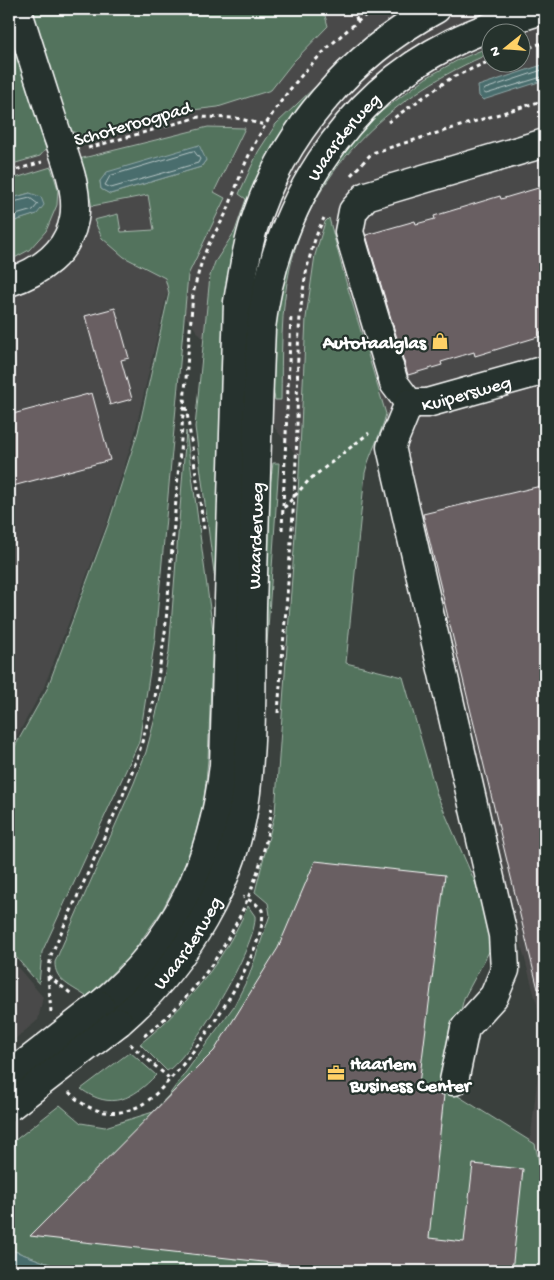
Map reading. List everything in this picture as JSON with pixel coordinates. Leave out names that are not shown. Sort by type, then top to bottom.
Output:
[{"type":"main road","points":[[9,282],[35,271],[56,255],[65,244],[74,218],[74,195],[17,9]]},
{"type":"main road","name":"Waarderweg","points":[[9,1107],[99,1009],[132,977],[172,924],[196,879],[211,840],[224,765],[238,302],[254,226],[268,188],[289,148],[327,96],[375,49],[406,26],[436,9]]},
{"type":"main road","name":"Waarderweg","points":[[9,1076],[99,1009],[156,986],[196,932],[226,872],[242,814],[249,738],[261,328],[272,269],[292,210],[304,186],[329,148],[362,110],[397,78],[434,52],[467,36],[545,9]]},
{"type":"main road","name":"Kuipersweg","points":[[545,143],[366,196],[353,211],[349,232],[394,383],[409,403],[427,403],[545,370]]},
{"type":"main road","points":[[409,403],[391,447],[504,944],[505,970],[494,996],[465,1028],[454,1081]]},
{"type":"path","points":[[354,9],[357,21]]},
{"type":"path","points":[[52,1016],[48,976],[51,955],[88,875],[138,756],[155,697],[165,633],[184,394],[194,294],[200,268],[265,126],[289,90],[317,57],[357,21],[374,9]]},
{"type":"path","points":[[532,47],[545,42]]},
{"type":"path","name":"Waarderweg","points":[[387,123],[444,82],[482,65]]},
{"type":"path","points":[[348,179],[372,152],[545,100]]},
{"type":"path","name":"Schoteroogpad","points":[[9,172],[200,117],[236,118],[265,126]]},
{"type":"path","points":[[278,718],[294,496],[303,291],[310,257],[326,215]]},
{"type":"path","points":[[184,394],[205,538]]},
{"type":"path","points":[[283,509],[315,474],[372,431]]},
{"type":"path","points":[[139,1040],[166,1018],[202,976],[230,935],[247,899],[264,845],[272,798]]},
{"type":"path","points":[[65,1086],[83,1105],[98,1111],[118,1113],[142,1105],[169,1078],[211,1027],[246,968],[261,928],[263,914],[259,906],[238,895]]},
{"type":"path","points":[[48,976],[99,1009]]},
{"type":"path","points":[[136,1049],[169,1078]]},
{"type":"shaded area","points":[[9,9],[545,9],[545,1271],[516,1271],[543,1027],[477,779],[401,426],[314,477],[167,294],[134,436],[106,525],[44,687],[9,751]]},
{"type":"shaded area","points":[[9,957],[43,997],[38,1020],[9,1044]]},
{"type":"green space","points":[[32,9],[323,9],[328,26],[293,62],[271,90],[218,107],[184,111],[96,138],[81,136],[72,131],[68,123]]},
{"type":"green space","points":[[407,9],[420,9],[259,192],[221,626],[195,427],[210,276],[215,262],[235,231],[246,199],[239,194],[258,152],[276,124],[337,66]]},
{"type":"green space","points":[[9,31],[46,149],[40,156],[9,165]]},
{"type":"green space","points":[[482,50],[482,57],[456,69],[392,111],[364,136],[339,165],[318,196],[301,231],[290,268],[283,317],[281,400],[275,400],[268,356],[290,237],[351,134],[426,78],[458,60]]},
{"type":"green space","points":[[208,127],[245,128],[214,192],[225,198],[188,275],[155,639],[139,742],[42,952],[39,984],[9,949],[9,757],[47,689],[109,522],[138,432],[169,293],[165,278],[124,257],[102,238],[94,220],[118,214],[121,232],[154,230],[148,195],[92,206],[79,159]],"holes":[[[206,160],[201,167],[110,194],[101,189],[100,181]]]},
{"type":"green space","points":[[51,167],[58,189],[57,205],[46,231],[29,250],[9,261],[9,223],[36,214],[30,193],[9,199],[9,180]]},
{"type":"green space","points":[[329,218],[346,282],[386,414],[365,473],[346,663],[403,677],[437,795],[498,935],[464,998],[442,1086],[535,1144],[545,1189],[545,1271],[78,1271],[60,1268],[9,1249],[9,1145],[60,1105],[81,1123],[105,1127],[153,1112],[169,1095],[234,1006],[249,976],[270,915],[268,903],[255,892],[275,813],[298,494],[306,318],[315,255],[325,222]]},
{"type":"green space","points":[[186,431],[213,631],[208,759],[204,802],[191,852],[163,909],[130,956],[87,997],[61,979],[55,962],[134,783],[146,752],[159,703],[169,652]]},
{"type":"green space","points":[[273,463],[279,463],[259,764],[173,975],[263,537]]},
{"type":"green space","points":[[248,906],[255,916],[253,930],[235,974],[191,1045],[167,1071],[140,1044],[173,1014],[202,982],[227,946]]},
{"type":"green space","points":[[130,1052],[156,1075],[139,1090],[130,1096],[112,1101],[92,1096],[81,1089]]},
{"type":"water","points":[[545,64],[545,80],[483,100],[479,96],[478,86],[521,72],[532,72],[532,68]]},
{"type":"water","points":[[199,145],[206,160],[201,167],[110,194],[101,189],[100,181],[107,172]]},
{"type":"water","points":[[30,193],[41,197],[44,205],[37,214],[9,223],[9,199]]},
{"type":"water","points":[[9,1249],[60,1268],[78,1271],[9,1271]]},
{"type":"building","points":[[545,186],[545,331],[540,332],[541,336],[475,356],[474,352],[441,362],[442,365],[408,375],[366,235],[415,221],[416,224],[435,219],[434,216],[500,196],[501,199]]},
{"type":"building","points":[[115,308],[129,358],[121,360],[132,399],[110,405],[85,316]]},
{"type":"building","points":[[92,393],[110,460],[9,487],[9,415]]},
{"type":"building","points":[[545,485],[545,988],[538,989],[423,514]]},
{"type":"building","points":[[315,861],[445,875],[418,1092],[444,1095],[429,1238],[464,1242],[473,1164],[523,1169],[512,1271],[344,1271],[30,1236],[214,1051],[278,948]]},
{"type":"place","name":"Autotaalglas","points":[[440,341]]},
{"type":"place","name":"Haarlem Business Center","points":[[336,1073]]}]
